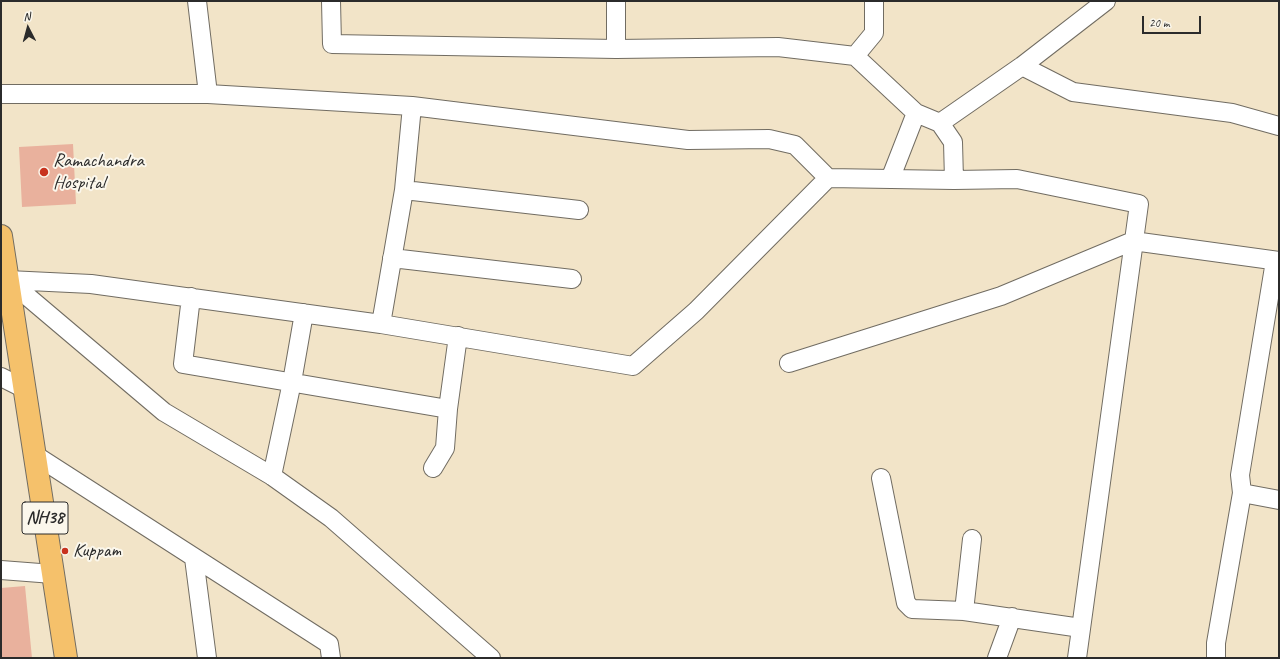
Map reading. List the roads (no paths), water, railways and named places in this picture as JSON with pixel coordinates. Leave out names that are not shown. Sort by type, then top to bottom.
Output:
[{"type":"highway","name":"NH38","points":[[1,236],[4,279],[13,314],[66,658]]},
{"type":"street","points":[[197,1],[208,94]]},
{"type":"street","points":[[331,1],[332,44],[616,49],[778,47],[855,56],[916,113],[940,123],[953,142],[954,180]]},
{"type":"street","points":[[616,1],[616,49]]},
{"type":"street","points":[[855,56],[874,33],[874,1]]},
{"type":"street","points":[[940,123],[1022,66],[1106,1]]},
{"type":"street","points":[[1022,66],[1073,92],[1232,113],[1279,126]]},
{"type":"street","points":[[1,94],[208,94],[412,106],[688,140],[769,139],[795,145],[828,178]]},
{"type":"street","points":[[381,324],[404,190],[412,106]]},
{"type":"street","points":[[891,177],[916,113]]},
{"type":"street","points":[[4,279],[91,284],[191,297],[458,336],[633,366],[696,311],[828,178],[891,177],[954,180],[1018,179],[1139,204],[1077,658]]},
{"type":"street","points":[[404,190],[579,210]]},
{"type":"street","points":[[789,363],[1001,296],[1133,241],[1277,261],[1240,475],[1242,493],[1216,643],[1216,658]]},
{"type":"street","points":[[392,258],[572,279]]},
{"type":"street","points":[[4,279],[164,412],[272,476],[331,518],[491,658]]},
{"type":"street","points":[[191,297],[183,364],[448,409]]},
{"type":"street","points":[[272,476],[292,382],[304,313]]},
{"type":"street","points":[[433,468],[445,448],[448,409],[458,336]]},
{"type":"street","points":[[1,377],[24,383]]},
{"type":"street","points":[[35,455],[328,644],[331,658]]},
{"type":"street","points":[[881,478],[906,603],[912,609],[964,611],[1081,628]]},
{"type":"street","points":[[1242,493],[1279,500]]},
{"type":"street","points":[[964,611],[972,539]]},
{"type":"street","points":[[194,558],[207,658]]},
{"type":"street","points":[[1,570],[54,574]]},
{"type":"street","points":[[997,658],[1012,617]]},
{"type":"place","name":"Ramachandra Hospital","points":[[44,172]]},
{"type":"place","name":"Kuppam","points":[[65,551]]}]
